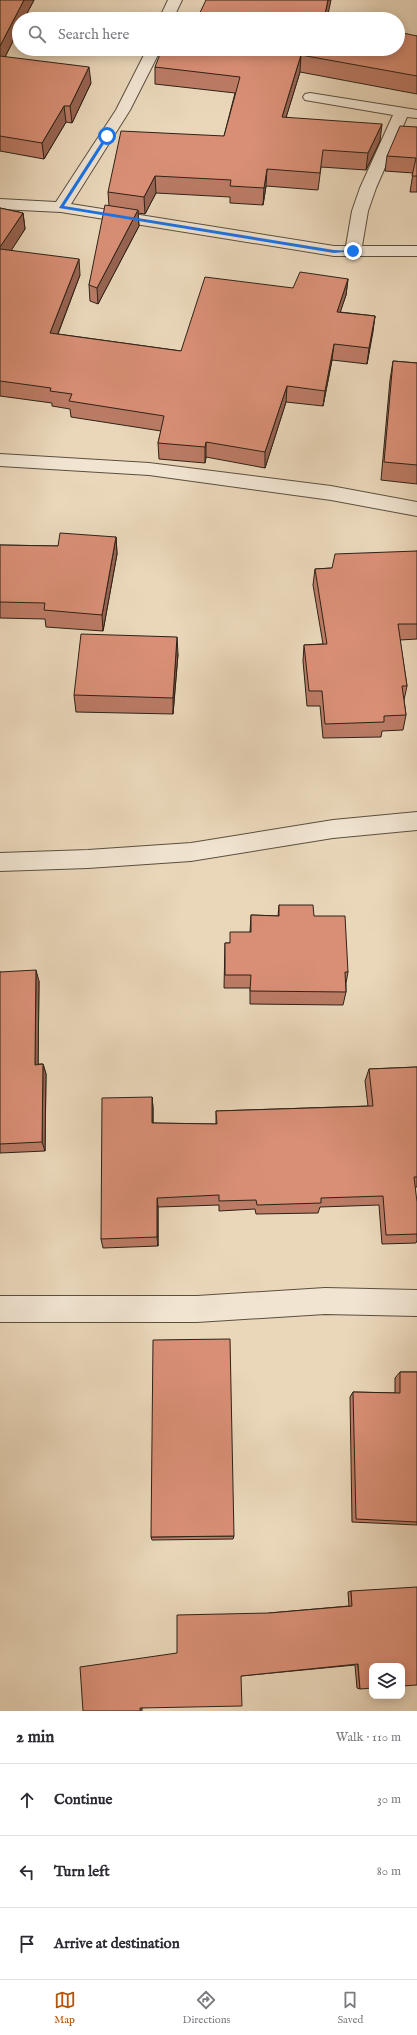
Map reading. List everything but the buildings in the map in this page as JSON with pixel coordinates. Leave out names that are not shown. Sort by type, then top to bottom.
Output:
[{"type":"street","points":[[169,12],[175,0]]},
{"type":"street","points":[[61,207],[123,110],[142,77],[151,56]]},
{"type":"street","points":[[310,97],[401,113],[417,114]]},
{"type":"street","points":[[353,251],[360,211],[368,188],[401,113]]},
{"type":"street","points":[[0,204],[61,207],[334,251],[417,251]]},
{"type":"street","points":[[0,460],[157,470],[331,493],[387,502],[417,509]]},
{"type":"street","points":[[0,862],[88,859],[191,852],[333,829],[417,821]]},
{"type":"street","points":[[0,1309],[197,1309],[325,1301],[417,1304]]},
{"type":"route","points":[[107,136],[61,207],[334,251],[353,251]]}]
